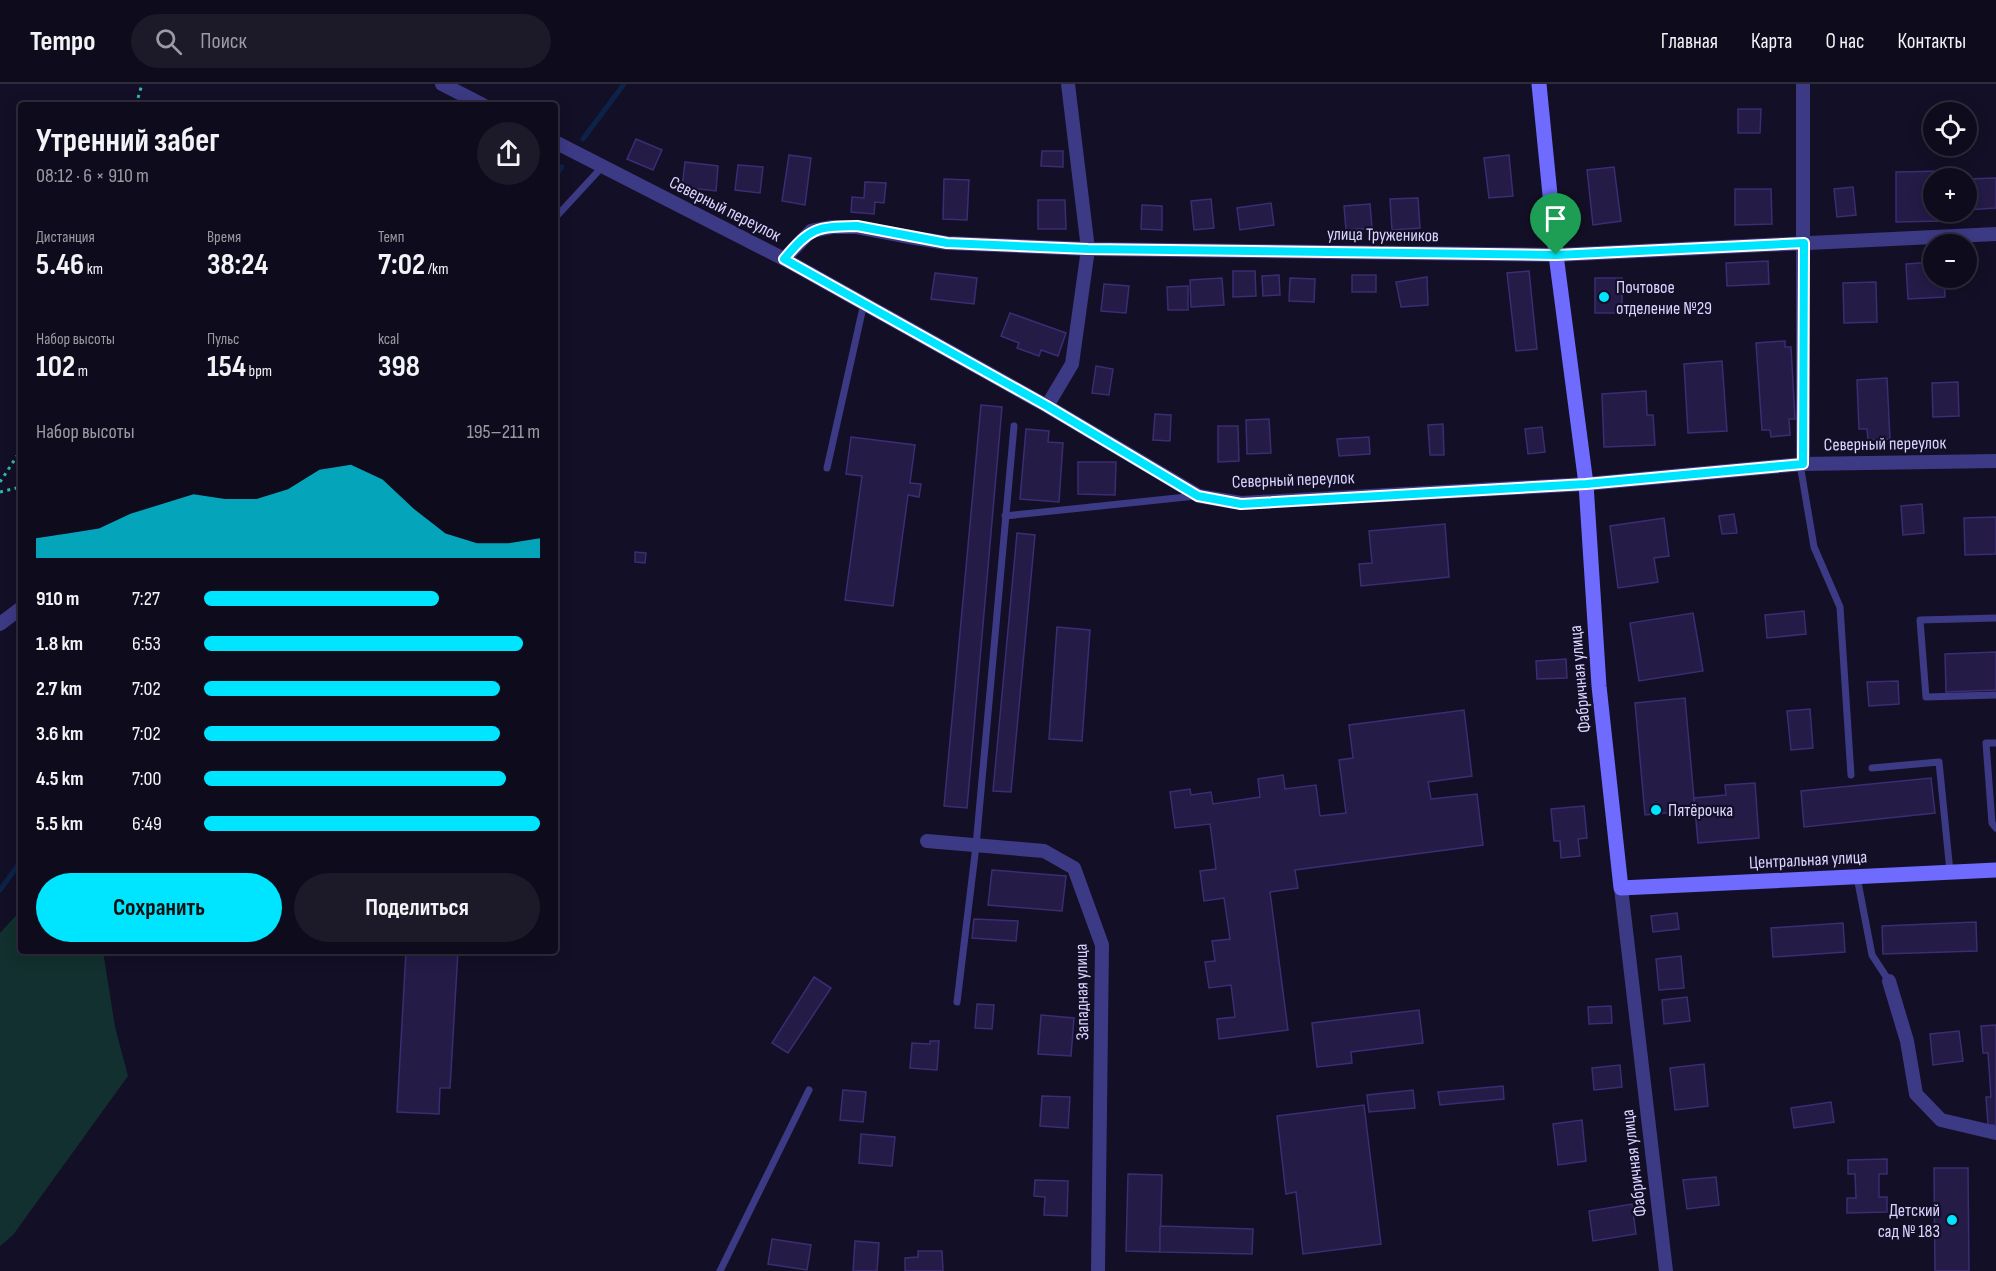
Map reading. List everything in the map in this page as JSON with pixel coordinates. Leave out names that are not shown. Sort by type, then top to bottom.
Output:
[{"type":"street","points":[[442,84],[477,102]]},
{"type":"street","points":[[1047,406],[1072,364],[1088,249],[1068,84]]},
{"type":"street","name":"Фабричная улица","points":[[1539,84],[1556,255],[1586,484],[1599,686],[1666,1271]]},
{"type":"street","points":[[1802,464],[1803,84]]},
{"type":"street","name":"Северный переулок","points":[[558,144],[784,259],[864,303],[1047,406],[1198,496],[1241,504],[1586,484],[1802,464],[1996,461]]},
{"type":"street","name":"улица Тружеников","points":[[784,259],[810,231],[857,226],[947,243],[1088,249],[1556,255],[1996,234]]},
{"type":"street","points":[[0,624],[18,610]]},
{"type":"street","name":"Западная улица","points":[[927,841],[1044,851],[1074,868],[1102,945],[1098,1271]]},
{"type":"street","name":"Центральная улица","points":[[1621,888],[1996,870]]},
{"type":"street","points":[[1889,981],[1907,1041],[1916,1094],[1941,1120],[1996,1133]]},
{"type":"lane","points":[[558,215],[603,166]]},
{"type":"lane","points":[[827,468],[864,303]]},
{"type":"lane","points":[[957,1002],[976,846],[1014,426]]},
{"type":"lane","points":[[1802,464],[1814,547],[1840,607],[1851,775]]},
{"type":"lane","points":[[1005,516],[1198,496]]},
{"type":"lane","points":[[1996,618],[1920,620],[1926,697],[1996,695]]},
{"type":"lane","points":[[1995,824],[1986,743],[1996,743]]},
{"type":"lane","points":[[1872,768],[1939,762],[1950,872]]},
{"type":"lane","points":[[1857,877],[1872,955],[1889,981]]},
{"type":"lane","points":[[720,1271],[809,1090]]},
{"type":"path","points":[[137,102],[142,84]]},
{"type":"path","points":[[0,482],[18,455]]},
{"type":"path","points":[[0,492],[18,488]]},
{"type":"green space","points":[[18,913],[18,954],[103,954],[115,1027],[128,1076],[13,1235],[0,1246],[0,933]]},
{"type":"building","points":[[1738,109],[1761,109],[1760,133],[1738,133]]},
{"type":"building","points":[[636,139],[662,150],[653,170],[627,159]]},
{"type":"building","points":[[1042,151],[1063,151],[1063,167],[1041,166]]},
{"type":"building","points":[[789,155],[811,158],[805,205],[782,201]]},
{"type":"building","points":[[1509,155],[1513,196],[1489,198],[1484,158]]},
{"type":"building","points":[[685,162],[718,166],[716,191],[682,187]]},
{"type":"building","points":[[738,165],[763,167],[760,193],[735,190]]},
{"type":"building","points":[[1614,167],[1621,221],[1593,225],[1587,170]]},
{"type":"building","points":[[1923,171],[1923,221],[1896,222],[1896,172]]},
{"type":"building","points":[[1996,178],[1996,208],[1977,209],[1977,179]]},
{"type":"building","points":[[944,179],[969,180],[967,220],[943,219]]},
{"type":"building","points":[[865,182],[886,183],[884,203],[875,202],[874,214],[851,212],[852,197],[864,198]]},
{"type":"building","points":[[1853,187],[1856,215],[1837,217],[1834,189]]},
{"type":"building","points":[[1735,189],[1771,189],[1772,224],[1735,225]]},
{"type":"building","points":[[1418,198],[1420,228],[1392,230],[1390,199]]},
{"type":"building","points":[[1211,199],[1214,228],[1194,230],[1191,201]]},
{"type":"building","points":[[1038,200],[1065,200],[1066,229],[1038,229]]},
{"type":"building","points":[[1271,203],[1274,225],[1240,230],[1237,208]]},
{"type":"building","points":[[1370,204],[1372,228],[1346,230],[1344,206]]},
{"type":"building","points":[[1142,205],[1162,206],[1162,230],[1141,229]]},
{"type":"building","points":[[1768,261],[1769,284],[1727,286],[1726,263]]},
{"type":"building","points":[[1923,263],[1923,288],[1945,288],[1945,297],[1908,299],[1906,264]]},
{"type":"building","points":[[1233,271],[1255,271],[1256,296],[1233,297]]},
{"type":"building","points":[[1529,271],[1537,349],[1516,351],[1507,273]]},
{"type":"building","points":[[935,273],[977,278],[974,304],[931,299]]},
{"type":"building","points":[[1279,275],[1280,295],[1263,296],[1262,276]]},
{"type":"building","points":[[1352,275],[1376,275],[1376,292],[1352,292]]},
{"type":"building","points":[[1427,277],[1428,305],[1401,307],[1396,282]]},
{"type":"building","points":[[1222,278],[1224,305],[1191,307],[1190,280]]},
{"type":"building","points":[[1290,278],[1315,279],[1314,302],[1289,301]]},
{"type":"building","points":[[1595,278],[1622,278],[1622,313],[1595,313]]},
{"type":"building","points":[[1876,282],[1877,322],[1844,323],[1843,283]]},
{"type":"building","points":[[1104,284],[1129,286],[1126,313],[1101,311]]},
{"type":"building","points":[[1188,286],[1188,310],[1168,310],[1167,287]]},
{"type":"building","points":[[1010,313],[1066,333],[1058,356],[1041,350],[1039,356],[1017,348],[1019,343],[1001,336]]},
{"type":"building","points":[[1785,341],[1785,347],[1791,347],[1795,419],[1789,419],[1790,435],[1771,437],[1770,430],[1762,430],[1756,343]]},
{"type":"building","points":[[1722,361],[1727,431],[1688,433],[1684,364]]},
{"type":"building","points":[[1096,366],[1113,369],[1109,395],[1092,393]]},
{"type":"building","points":[[1887,378],[1890,439],[1868,440],[1867,429],[1859,429],[1857,380]]},
{"type":"building","points":[[1958,382],[1959,416],[1933,417],[1932,383]]},
{"type":"building","points":[[1646,391],[1647,415],[1653,415],[1655,445],[1604,447],[1602,394]]},
{"type":"building","points":[[981,405],[1002,407],[967,808],[944,806]]},
{"type":"building","points":[[1155,414],[1171,415],[1170,441],[1153,440]]},
{"type":"building","points":[[1269,419],[1271,453],[1247,454],[1246,420]]},
{"type":"building","points":[[1443,424],[1444,455],[1430,455],[1428,425]]},
{"type":"building","points":[[1218,426],[1238,426],[1239,461],[1218,462]]},
{"type":"building","points":[[1542,427],[1545,452],[1528,454],[1525,429]]},
{"type":"building","points":[[1026,429],[1049,431],[1048,442],[1063,443],[1059,502],[1020,499]]},
{"type":"building","points":[[851,437],[915,445],[910,483],[921,484],[919,497],[908,495],[893,606],[845,600],[862,476],[846,474]]},
{"type":"building","points":[[1369,437],[1370,454],[1339,456],[1337,439]]},
{"type":"building","points":[[1078,462],[1116,462],[1115,495],[1078,494]]},
{"type":"building","points":[[1922,504],[1924,533],[1903,535],[1901,506]]},
{"type":"building","points":[[1734,514],[1737,533],[1722,534],[1719,516]]},
{"type":"building","points":[[1996,517],[1996,554],[1965,555],[1964,518]]},
{"type":"building","points":[[1664,518],[1669,556],[1654,558],[1658,582],[1618,588],[1610,526]]},
{"type":"building","points":[[1445,524],[1449,577],[1361,586],[1359,564],[1372,563],[1369,531]]},
{"type":"building","points":[[1017,533],[1035,535],[1011,792],[993,791]]},
{"type":"building","points":[[635,552],[646,553],[645,563],[635,562]]},
{"type":"building","points":[[1804,611],[1806,634],[1767,638],[1765,615]]},
{"type":"building","points":[[1693,613],[1703,671],[1639,681],[1630,623]]},
{"type":"building","points":[[1057,627],[1090,630],[1082,741],[1049,739]]},
{"type":"building","points":[[1996,652],[1996,690],[1946,692],[1945,654]]},
{"type":"building","points":[[1566,659],[1567,678],[1537,679],[1536,661]]},
{"type":"building","points":[[1898,681],[1899,704],[1869,706],[1867,682]]},
{"type":"building","points":[[1685,698],[1695,810],[1645,815],[1635,703]]},
{"type":"building","points":[[1810,709],[1813,748],[1791,750],[1787,711]]},
{"type":"building","points":[[1464,710],[1472,776],[1428,782],[1431,799],[1477,794],[1483,845],[1295,870],[1298,888],[1270,892],[1288,1030],[1219,1039],[1217,1019],[1235,1017],[1231,985],[1209,988],[1205,962],[1215,961],[1212,941],[1230,939],[1224,898],[1204,901],[1200,871],[1216,869],[1210,824],[1175,828],[1170,792],[1190,789],[1191,795],[1211,792],[1213,804],[1260,797],[1258,779],[1283,775],[1285,789],[1316,785],[1320,816],[1346,813],[1339,760],[1353,758],[1349,725]]},
{"type":"building","points":[[1931,778],[1935,813],[1804,827],[1801,791]]},
{"type":"building","points":[[1755,783],[1759,838],[1698,843],[1694,798],[1726,795],[1725,785]]},
{"type":"building","points":[[1584,806],[1587,838],[1578,839],[1580,856],[1561,858],[1560,841],[1554,841],[1551,809]]},
{"type":"building","points":[[992,870],[1066,876],[1062,911],[988,905]]},
{"type":"building","points":[[1677,913],[1679,929],[1653,932],[1651,916]]},
{"type":"building","points":[[974,919],[1018,921],[1016,941],[972,938]]},
{"type":"building","points":[[1976,922],[1977,951],[1883,954],[1882,926]]},
{"type":"building","points":[[1843,923],[1845,952],[1773,957],[1771,928]]},
{"type":"building","points":[[406,954],[458,954],[450,1088],[440,1088],[439,1114],[397,1112]]},
{"type":"building","points":[[1681,956],[1684,988],[1659,990],[1656,959]]},
{"type":"building","points":[[814,977],[831,988],[788,1053],[772,1043]]},
{"type":"building","points":[[1687,997],[1690,1021],[1664,1024],[1662,1000]]},
{"type":"building","points":[[977,1004],[994,1005],[992,1029],[975,1028]]},
{"type":"building","points":[[1611,1006],[1612,1023],[1589,1024],[1588,1007]]},
{"type":"building","points":[[1419,1010],[1423,1043],[1351,1052],[1352,1063],[1317,1067],[1312,1023]]},
{"type":"building","points":[[1041,1015],[1074,1018],[1071,1056],[1038,1054]]},
{"type":"building","points":[[1996,1025],[1996,1125],[1988,1125],[1986,1097],[1991,1097],[1988,1053],[1983,1053],[1981,1026]]},
{"type":"building","points":[[1959,1031],[1963,1061],[1933,1065],[1930,1034]]},
{"type":"building","points":[[930,1041],[939,1041],[937,1070],[910,1068],[912,1043],[930,1044]]},
{"type":"building","points":[[1704,1064],[1708,1106],[1675,1110],[1670,1068]]},
{"type":"building","points":[[1620,1065],[1622,1087],[1594,1090],[1592,1068]]},
{"type":"building","points":[[1503,1086],[1504,1099],[1440,1105],[1438,1092]]},
{"type":"building","points":[[843,1090],[866,1092],[863,1122],[840,1120]]},
{"type":"building","points":[[1413,1090],[1415,1108],[1369,1112],[1367,1095]]},
{"type":"building","points":[[1042,1096],[1070,1097],[1068,1128],[1040,1126]]},
{"type":"building","points":[[1831,1102],[1834,1122],[1794,1128],[1791,1108]]},
{"type":"building","points":[[1364,1105],[1381,1244],[1303,1254],[1296,1192],[1286,1194],[1277,1116]]},
{"type":"building","points":[[1582,1120],[1586,1161],[1558,1165],[1553,1124]]},
{"type":"building","points":[[861,1134],[895,1137],[892,1166],[859,1163]]},
{"type":"building","points":[[1887,1159],[1887,1174],[1879,1174],[1879,1197],[1887,1197],[1887,1212],[1847,1213],[1847,1198],[1856,1198],[1855,1174],[1848,1174],[1848,1160]]},
{"type":"building","name":"Детский сад № 183","points":[[1934,1168],[1968,1168],[1969,1271],[1935,1271]]},
{"type":"building","points":[[1128,1174],[1162,1175],[1160,1252],[1126,1251]]},
{"type":"building","points":[[1716,1177],[1719,1205],[1687,1209],[1683,1180]]},
{"type":"building","points":[[1035,1180],[1068,1181],[1067,1216],[1044,1215],[1045,1197],[1034,1196]]},
{"type":"building","points":[[1632,1204],[1636,1234],[1593,1241],[1589,1211]]},
{"type":"building","points":[[1160,1226],[1253,1229],[1252,1254],[1160,1252]]},
{"type":"building","points":[[772,1239],[811,1245],[807,1270],[768,1264]]},
{"type":"building","points":[[855,1241],[879,1243],[877,1271],[853,1271]]},
{"type":"building","points":[[918,1251],[942,1251],[943,1271],[905,1271],[905,1258],[918,1257]]},
{"type":"waterway","points":[[583,139],[624,84]]},
{"type":"waterway","points":[[558,172],[562,167]]},
{"type":"waterway","points":[[0,890],[18,865]]},
{"type":"place","name":"Почтовое отделение №29","points":[[1604,297]]},
{"type":"place","name":"Пятёрочка","points":[[1656,810]]},
{"type":"place","name":"Детский сад № 183","points":[[1952,1220]]},
{"type":"route","points":[[857,226],[947,243],[1088,249],[1556,255],[1804,243],[1803,464],[1586,484],[1241,504],[1198,496],[1047,406],[784,259],[810,231],[857,226]]}]
